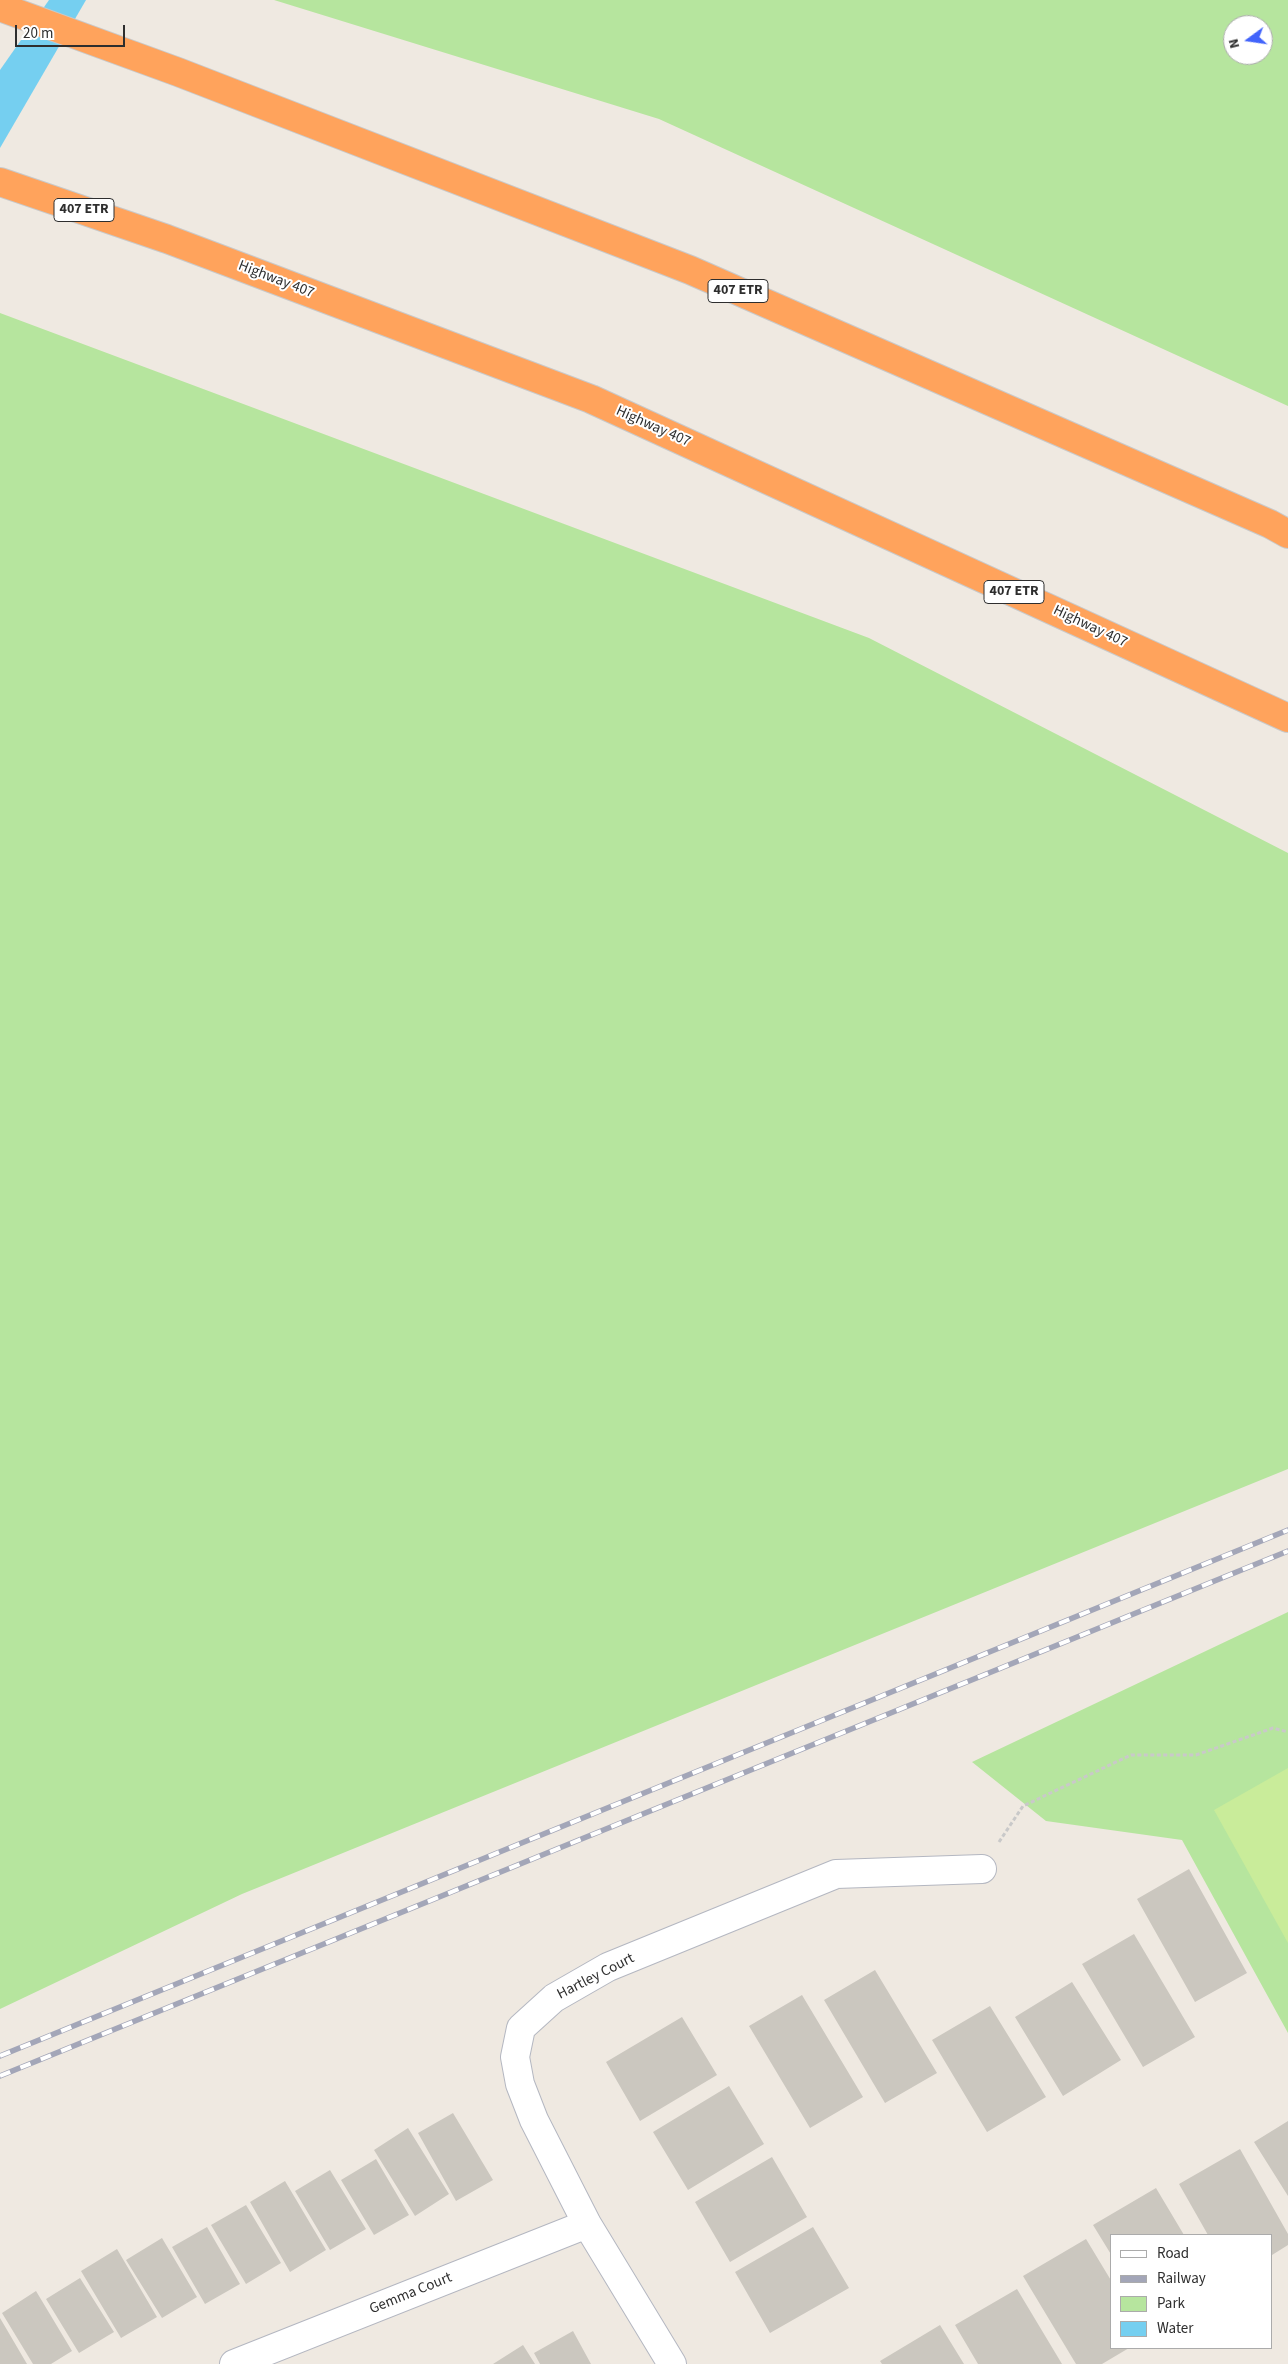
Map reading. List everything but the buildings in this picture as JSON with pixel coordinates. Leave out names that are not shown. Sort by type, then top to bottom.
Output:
[{"type":"highway","name":"407 ETR","points":[[0,7],[178,72],[690,270],[1270,524],[1288,534]]},
{"type":"highway","name":"Highway 407","points":[[0,182],[167,238],[591,399],[1288,718]]},
{"type":"street","name":"Hartley Court","points":[[672,2364],[587,2224],[534,2120],[520,2084],[515,2057],[522,2028],[554,1998],[608,1967],[836,1874],[982,1869]]},
{"type":"street","name":"Gemma Court","points":[[234,2364],[587,2224]]},
{"type":"path","points":[[982,1869],[1023,1806],[1131,1755],[1196,1755],[1274,1728],[1288,1732]]},
{"type":"green space","points":[[274,0],[1288,0],[1288,406],[659,119]]},
{"type":"green space","points":[[0,313],[869,638],[1288,853],[1288,1469],[242,1894],[0,2009]]},
{"type":"green space","points":[[1288,1612],[1288,2033],[1182,1840],[1046,1821],[972,1762]]},
{"type":"green space","points":[[1288,1768],[1288,1943],[1214,1810]]},
{"type":"water","points":[[49,0],[86,0],[0,148],[0,70]]},
{"type":"railway","points":[[0,2056],[1288,1530]]},
{"type":"railway","points":[[0,2076],[1288,1551]]}]
